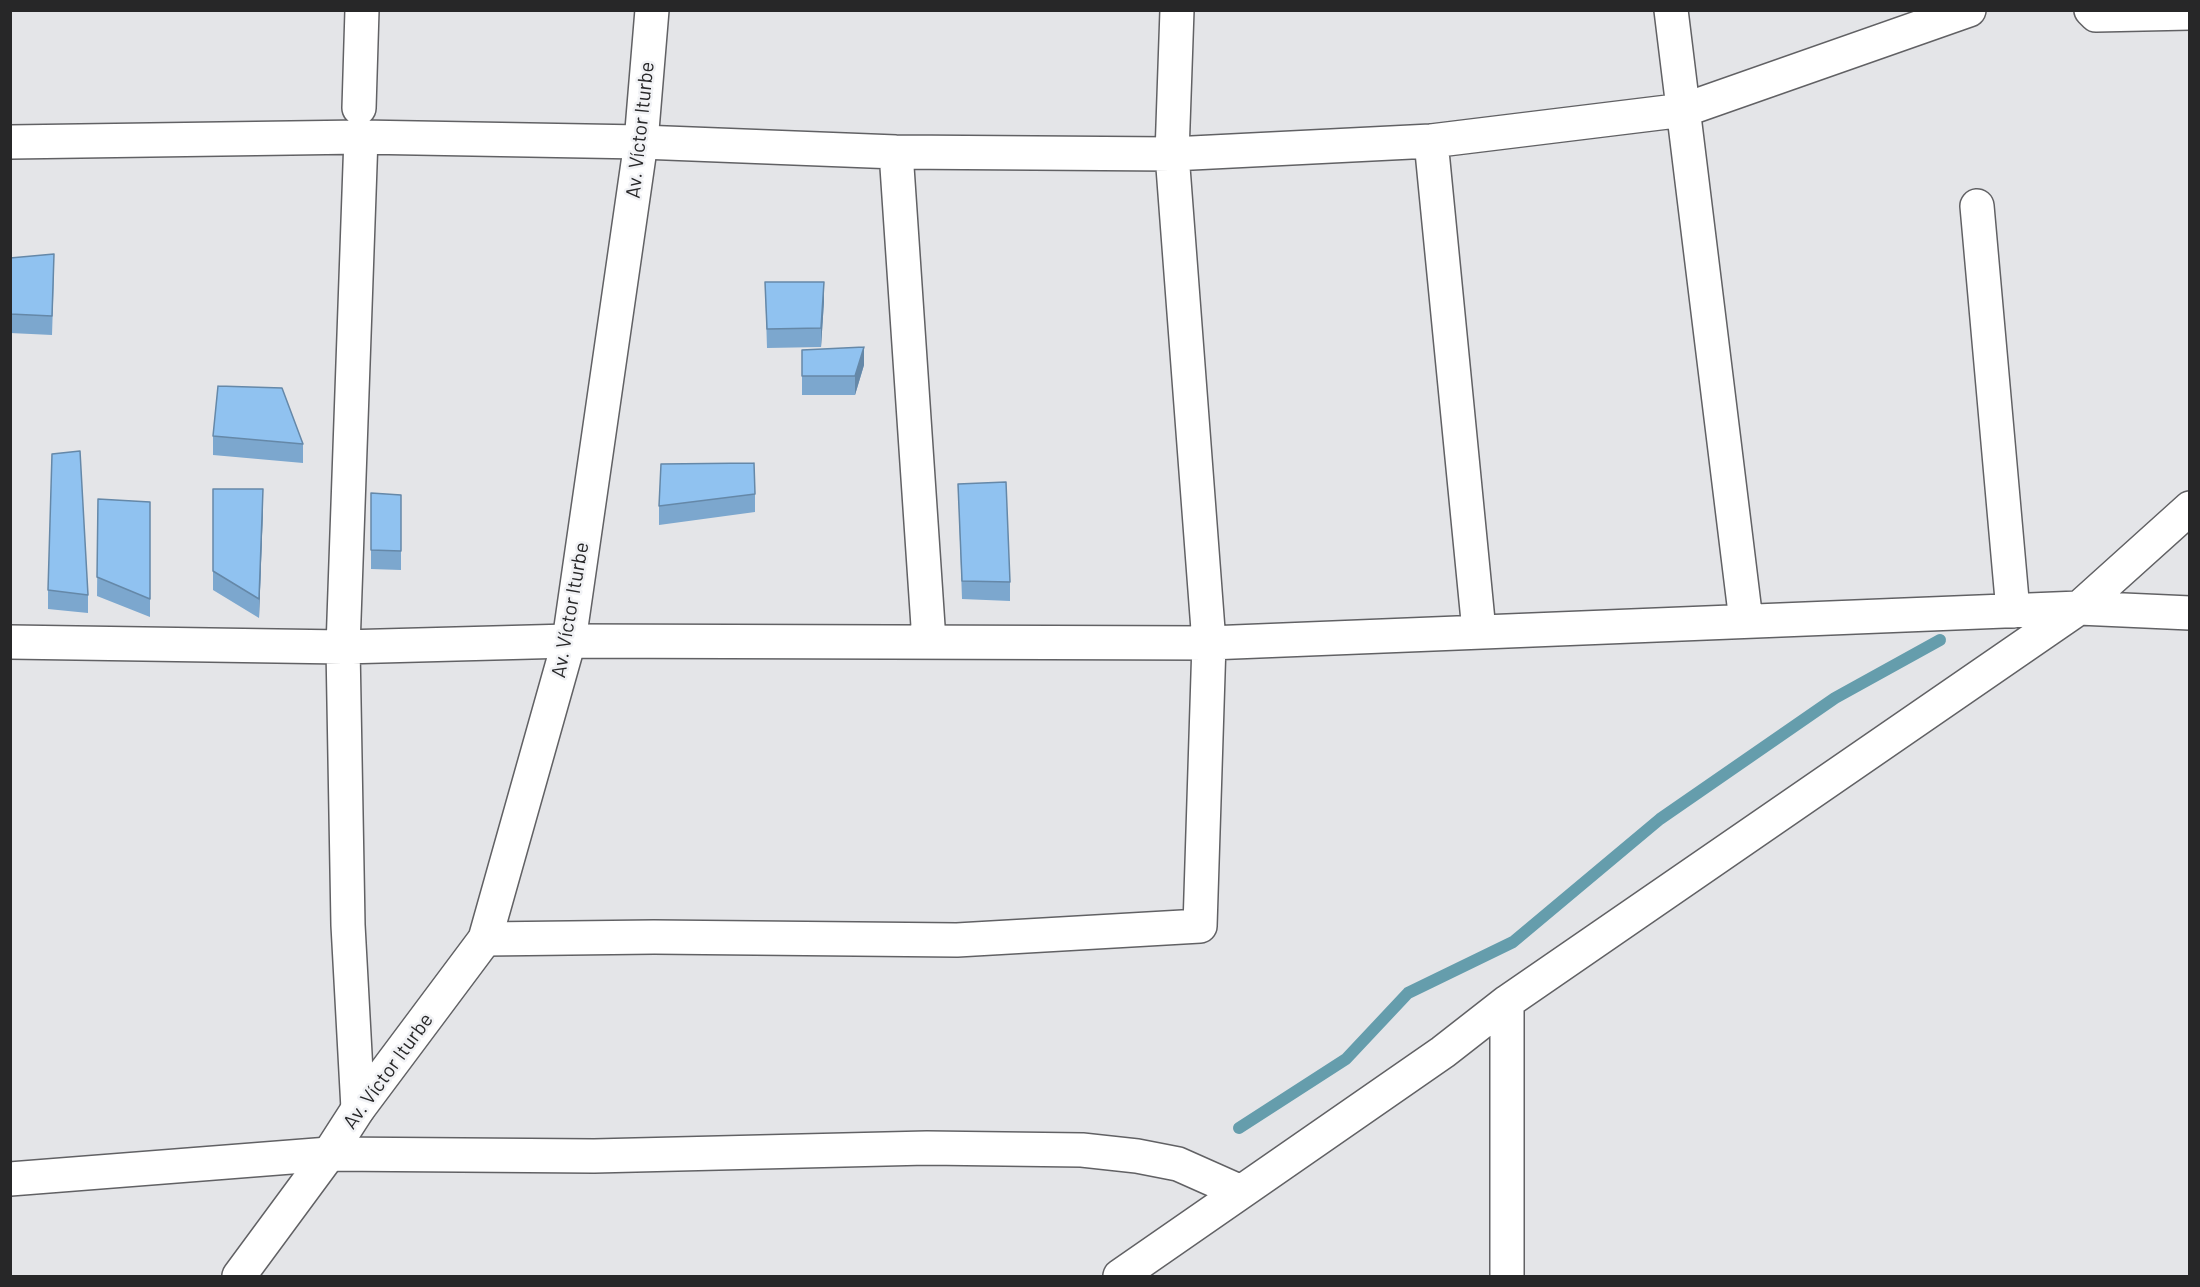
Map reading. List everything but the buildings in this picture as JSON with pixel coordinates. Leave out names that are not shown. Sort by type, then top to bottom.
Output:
[{"type":"street","points":[[358,1109],[348,925],[343,647],[362,10]]},
{"type":"street","name":"Av. Víctor Iturbe","points":[[239,1276],[330,1154],[358,1109],[485,939],[569,641],[641,142],[652,10]]},
{"type":"street","points":[[485,939],[654,937],[957,940],[1200,926],[1209,643],[1172,154],[1177,10]]},
{"type":"street","points":[[1671,10],[1746,621]]},
{"type":"street","points":[[10,142],[360,122],[641,142],[896,152],[1172,154],[1431,141],[1684,110],[1969,10]]},
{"type":"street","points":[[2091,10],[2096,15],[2190,13]]},
{"type":"street","points":[[1431,141],[1479,631]]},
{"type":"street","points":[[896,152],[929,641]]},
{"type":"street","points":[[1977,206],[2013,611]]},
{"type":"street","points":[[1120,1276],[1443,1052],[1507,1002],[2079,608],[2190,508]]},
{"type":"street","points":[[10,642],[343,647],[569,641],[1209,643],[2079,608],[2190,613]]},
{"type":"street","points":[[1506,1276],[1507,1002]]},
{"type":"street","points":[[10,1179],[330,1154],[594,1156],[927,1148],[1082,1150],[1137,1156],[1178,1164],[1241,1192]]},
{"type":"waterway","points":[[1239,1128],[1346,1059],[1408,993],[1513,942],[1660,819],[1835,698],[1940,640]]}]
